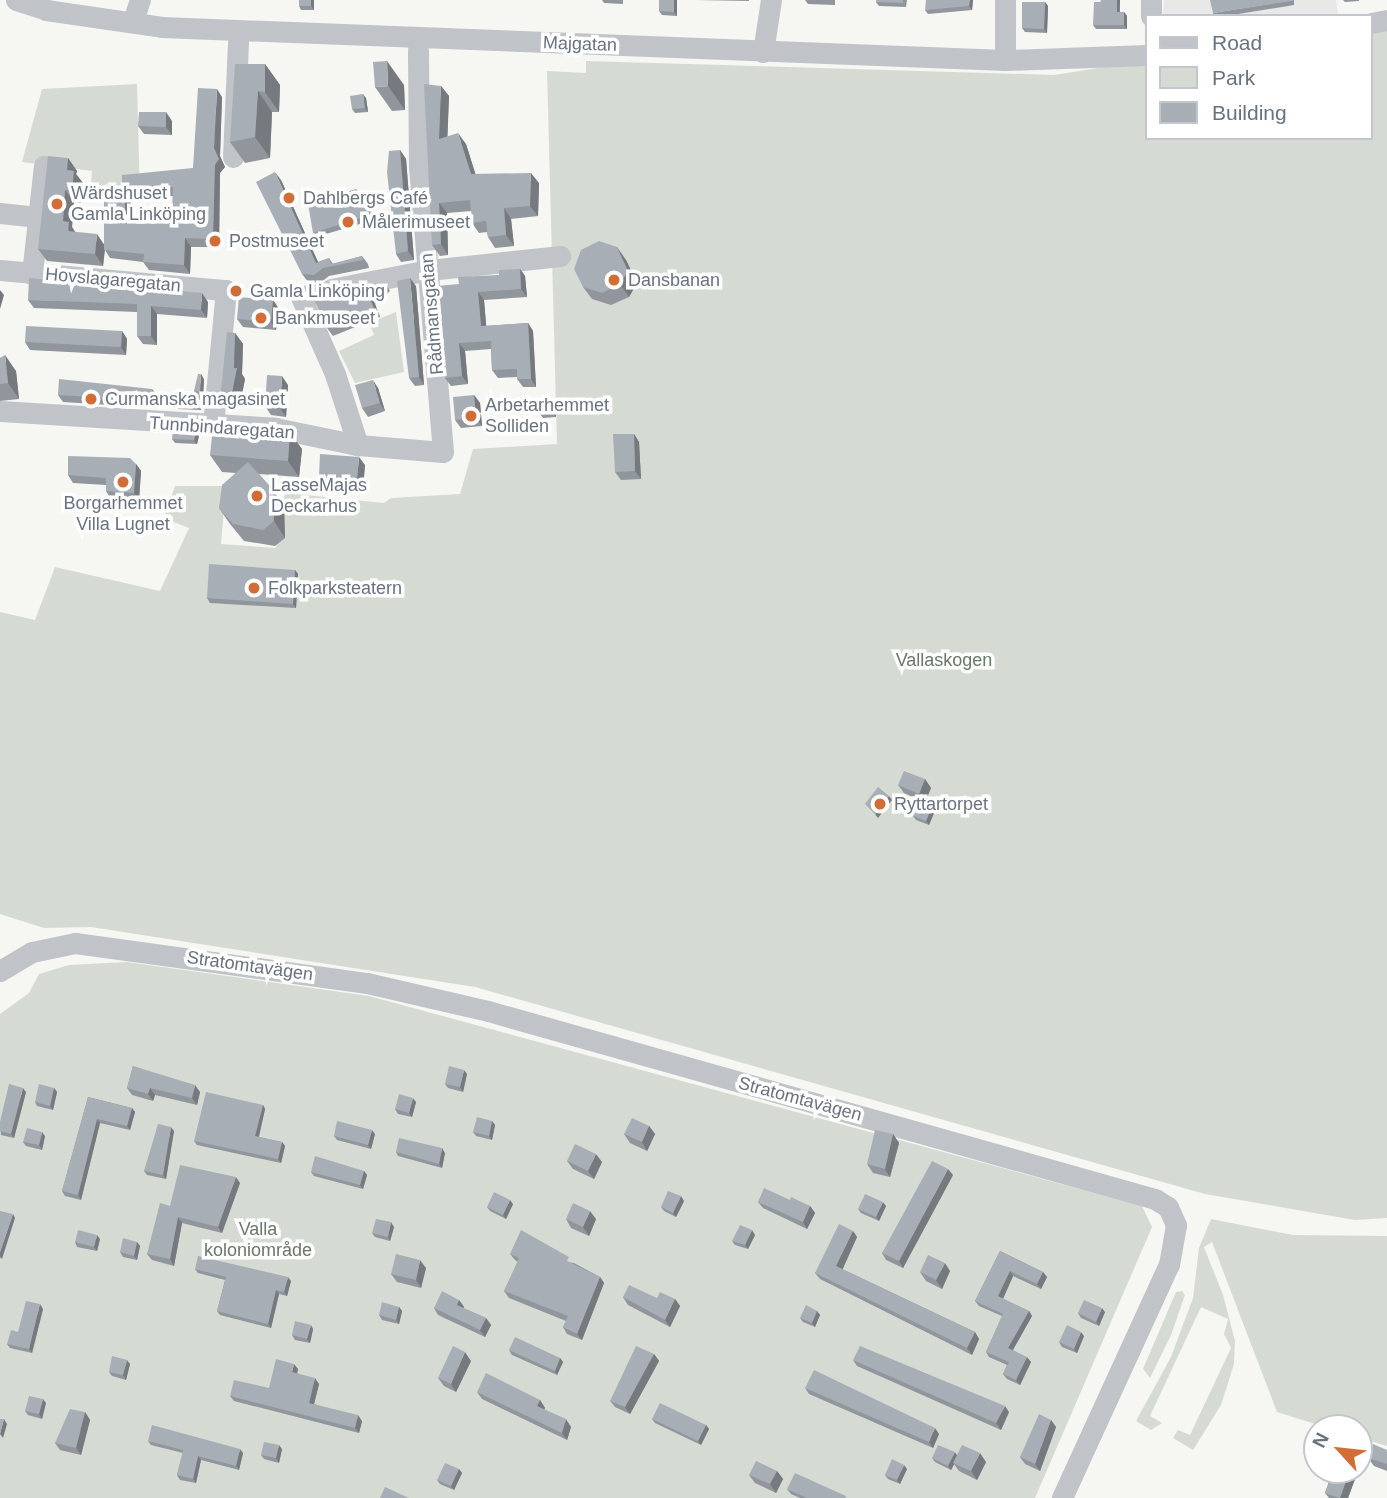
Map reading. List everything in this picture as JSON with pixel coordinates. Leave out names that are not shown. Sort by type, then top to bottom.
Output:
[{"type":"street","name":"Majgatan","points":[[16,0],[56,11],[162,27],[1005,60],[1146,55]]},
{"type":"street","points":[[133,21],[140,0]]},
{"type":"street","points":[[763,52],[771,0]]},
{"type":"street","points":[[1005,0],[1005,60]]},
{"type":"street","points":[[233,157],[238,42]]},
{"type":"street","name":"Rådmansgatan","points":[[418,50],[419,166],[443,452]]},
{"type":"street","points":[[32,274],[44,166]]},
{"type":"street","points":[[0,213],[38,217]]},
{"type":"street","points":[[358,445],[335,374],[315,293],[429,270],[560,256]]},
{"type":"street","name":"Hovslagaregatan","points":[[0,270],[226,290],[212,425]]},
{"type":"street","name":"Tunnbindaregatan","points":[[0,411],[275,428],[358,445],[443,452]]},
{"type":"street","name":"Stratomtavägen","points":[[0,971],[32,952],[75,943],[425,994],[1155,1199],[1168,1207],[1176,1225],[1169,1264],[1062,1498]]},
{"type":"street","name":"Stratomtavägen","points":[[0,984],[36,965],[117,948]]},
{"type":"shaded area","points":[[1164,0],[1336,0],[1338,14],[1163,14]]},
{"type":"green space","name":"Vallaskogen","points":[[1387,24],[1387,1218],[1355,1220],[1205,1194],[475,987],[91,927],[44,928],[0,914],[0,612],[35,620],[55,567],[160,591],[189,528],[164,518],[175,486],[226,486],[221,544],[276,548],[285,493],[384,503],[391,498],[460,494],[473,449],[557,444],[547,71],[586,73],[586,61],[1054,75],[1146,60],[1146,140],[1373,140],[1373,26]]},
{"type":"green space","points":[[137,84],[140,197],[90,197],[92,171],[22,162],[42,89]]},
{"type":"green space","points":[[396,312],[404,372],[355,383],[339,351],[374,335],[369,323]]},
{"type":"green space","name":"Valla koloniområde","points":[[127,962],[369,996],[1142,1206],[1152,1227],[1035,1498],[0,1498],[0,1014],[29,993],[39,974],[69,965]]},
{"type":"green space","points":[[1211,1219],[1293,1235],[1387,1236],[1387,1446],[1373,1442],[1373,1414],[1303,1414],[1303,1420],[1277,1412],[1212,1242],[1204,1247],[1223,1295],[1235,1341],[1234,1364],[1221,1405],[1193,1450],[1173,1438],[1178,1430],[1190,1435],[1231,1348],[1224,1334],[1228,1319],[1201,1307],[1150,1416],[1162,1423],[1151,1430],[1136,1421],[1171,1357],[1193,1298],[1199,1248]]},
{"type":"green space","points":[[1182,1291],[1185,1295],[1171,1335],[1150,1378],[1143,1369],[1176,1292]]},
{"type":"building","points":[[299,0],[311,0],[311,6],[299,6]]},
{"type":"building","points":[[659,0],[674,0],[674,12],[659,11]]},
{"type":"building","points":[[903,0],[903,3],[876,2]]},
{"type":"building","points":[[926,0],[970,0],[969,6],[925,10]]},
{"type":"building","points":[[1117,0],[1117,12],[1124,12],[1124,25],[1093,25],[1094,2]]},
{"type":"building","points":[[1210,0],[1292,0],[1292,1],[1213,13]]},
{"type":"building","points":[[1022,2],[1045,2],[1044,29],[1022,28]]},
{"type":"building","points":[[387,61],[388,86],[375,87],[373,62]]},
{"type":"building","points":[[235,64],[265,64],[265,92],[258,91],[255,137],[230,142]]},
{"type":"building","points":[[424,84],[441,86],[439,139],[458,133],[471,174],[531,173],[530,206],[504,208],[506,235],[488,237],[486,221],[472,223],[470,200],[439,203],[441,244],[432,245]]},
{"type":"building","points":[[198,88],[217,89],[214,148],[219,159],[215,165],[213,239],[185,238],[184,265],[143,262],[144,254],[104,250],[104,192],[122,192],[122,175],[193,168]],"holes":[[[173,187],[172,218],[125,216],[125,192]]]},
{"type":"building","points":[[363,94],[365,108],[352,109],[350,96]]},
{"type":"building","points":[[139,112],[166,112],[166,127],[138,126]]},
{"type":"building","points":[[400,150],[408,251],[396,254],[387,172],[389,151]]},
{"type":"building","points":[[48,156],[68,158],[67,170],[74,171],[72,190],[65,190],[63,221],[69,222],[68,231],[97,234],[95,254],[38,249]]},
{"type":"building","points":[[275,172],[316,263],[329,258],[331,264],[362,256],[363,260],[323,268],[314,275],[302,274],[256,182]]},
{"type":"building","points":[[356,189],[361,203],[368,200],[370,215],[313,233],[308,204]]},
{"type":"building","points":[[599,241],[617,247],[628,271],[620,284],[602,293],[583,287],[574,269],[581,250]]},
{"type":"building","points":[[520,269],[521,289],[478,292],[481,326],[528,323],[531,379],[517,379],[517,369],[492,370],[491,341],[459,343],[462,376],[445,378],[437,286],[459,284],[458,277],[499,275],[499,270]]},
{"type":"building","points":[[29,278],[202,293],[201,310],[151,306],[151,336],[137,336],[137,304],[28,300]]},
{"type":"building","points":[[410,278],[419,377],[409,378],[397,281]]},
{"type":"building","points":[[385,283],[369,295],[374,309],[327,328],[313,297],[319,292]]},
{"type":"building","points":[[239,297],[273,300],[271,322],[237,319]]},
{"type":"building","points":[[26,326],[122,331],[121,347],[25,342]]},
{"type":"building","points":[[227,332],[235,333],[234,368],[237,368],[232,393],[221,391]]},
{"type":"building","points":[[5,355],[8,383],[0,384],[0,358]]},
{"type":"building","points":[[198,374],[201,374],[200,392],[194,391]]},
{"type":"building","points":[[267,375],[282,376],[280,408],[265,406]]},
{"type":"building","points":[[59,379],[152,389],[153,401],[58,395]]},
{"type":"building","points":[[373,380],[380,403],[362,408],[355,385]]},
{"type":"building","points":[[176,392],[200,393],[198,406],[175,405]]},
{"type":"building","points":[[474,395],[476,418],[455,420],[453,397]]},
{"type":"building","points":[[552,400],[553,413],[540,414],[539,401]]},
{"type":"building","points":[[213,427],[290,433],[288,461],[210,455]]},
{"type":"building","points":[[173,431],[196,432],[194,440],[172,439]]},
{"type":"building","points":[[613,434],[634,434],[635,471],[615,472]]},
{"type":"building","points":[[320,454],[359,457],[357,480],[319,477]]},
{"type":"building","points":[[68,456],[130,458],[136,464],[134,493],[106,491],[106,478],[68,475]]},
{"type":"building","points":[[248,462],[273,490],[274,521],[263,530],[233,524],[219,508],[222,485]]},
{"type":"building","name":"Folkparksteatern","points":[[209,564],[295,570],[293,604],[207,598]]},
{"type":"building","points":[[904,771],[925,779],[919,794],[898,785]]},
{"type":"building","name":"Ryttartorpet","points":[[878,787],[889,796],[875,814],[865,804]]},
{"type":"building","points":[[917,803],[931,809],[926,821],[913,816]]},
{"type":"building","points":[[133,1066],[195,1085],[192,1098],[150,1088],[148,1094],[127,1088]]},
{"type":"building","points":[[449,1066],[464,1070],[460,1087],[445,1084]]},
{"type":"building","points":[[9,1084],[23,1088],[11,1134],[0,1131]]},
{"type":"building","points":[[39,1084],[54,1088],[50,1106],[35,1102]]},
{"type":"building","points":[[206,1092],[263,1105],[255,1136],[282,1142],[278,1159],[194,1141]]},
{"type":"building","points":[[399,1094],[413,1098],[409,1113],[395,1109]]},
{"type":"building","points":[[88,1097],[132,1108],[127,1126],[97,1119],[78,1195],[62,1191]]},
{"type":"building","points":[[477,1117],[492,1121],[489,1136],[473,1132]]},
{"type":"building","points":[[632,1118],[649,1126],[642,1142],[624,1134]]},
{"type":"building","points":[[337,1121],[372,1130],[368,1145],[334,1136]]},
{"type":"building","points":[[158,1124],[171,1127],[163,1175],[144,1171]]},
{"type":"building","points":[[27,1128],[42,1132],[39,1145],[23,1142]]},
{"type":"building","points":[[875,1130],[893,1134],[885,1169],[867,1164]]},
{"type":"building","points":[[399,1138],[442,1148],[439,1164],[396,1152]]},
{"type":"building","points":[[575,1144],[596,1154],[588,1171],[567,1161]]},
{"type":"building","points":[[315,1156],[364,1171],[360,1185],[311,1172]]},
{"type":"building","points":[[932,1161],[948,1169],[899,1261],[882,1253]]},
{"type":"building","points":[[180,1165],[236,1177],[218,1227],[178,1217],[170,1259],[147,1254],[160,1203],[170,1206]]},
{"type":"building","points":[[764,1188],[810,1206],[803,1222],[758,1202]]},
{"type":"building","points":[[668,1191],[681,1196],[673,1213],[661,1207]]},
{"type":"building","points":[[494,1192],[510,1200],[503,1215],[487,1207]]},
{"type":"building","points":[[865,1194],[883,1202],[876,1217],[858,1209]]},
{"type":"building","points":[[573,1203],[590,1211],[583,1227],[566,1219]]},
{"type":"building","points":[[0,1211],[13,1214],[0,1252]]},
{"type":"building","points":[[376,1219],[391,1222],[388,1237],[372,1233]]},
{"type":"building","points":[[839,1224],[853,1231],[836,1266],[975,1332],[967,1348],[815,1273]]},
{"type":"building","points":[[740,1225],[752,1230],[745,1245],[732,1241]]},
{"type":"building","points":[[78,1230],[97,1235],[94,1247],[75,1242]]},
{"type":"building","points":[[521,1230],[569,1257],[567,1261],[600,1277],[577,1334],[563,1327],[568,1316],[504,1291],[519,1258],[510,1254]]},
{"type":"building","points":[[123,1238],[137,1242],[134,1256],[120,1252]]},
{"type":"building","points":[[1000,1251],[1043,1272],[1037,1284],[1010,1271],[998,1296],[1029,1311],[1008,1348],[1027,1357],[1016,1380],[1003,1374],[1009,1362],[986,1352],[1003,1314],[975,1301]]},
{"type":"building","points":[[396,1254],[420,1260],[416,1280],[391,1274]]},
{"type":"building","points":[[928,1255],[945,1263],[936,1280],[920,1272]]},
{"type":"building","points":[[198,1256],[288,1277],[284,1292],[276,1290],[268,1324],[217,1311],[226,1277],[195,1269]]},
{"type":"building","points":[[629,1285],[657,1298],[660,1292],[675,1299],[665,1320],[623,1297]]},
{"type":"building","points":[[442,1291],[459,1300],[457,1305],[486,1318],[480,1330],[434,1308]]},
{"type":"building","points":[[1084,1300],[1102,1308],[1096,1322],[1078,1313]]},
{"type":"building","points":[[26,1301],[40,1304],[29,1349],[7,1344],[11,1330],[18,1332]]},
{"type":"building","points":[[382,1302],[399,1307],[396,1320],[379,1315]]},
{"type":"building","points":[[806,1305],[817,1311],[812,1323],[800,1318]]},
{"type":"building","points":[[295,1321],[311,1325],[307,1339],[292,1335]]},
{"type":"building","points":[[1067,1325],[1081,1332],[1074,1349],[1059,1342]]},
{"type":"building","points":[[515,1337],[560,1358],[555,1371],[509,1350]]},
{"type":"building","points":[[453,1346],[465,1352],[451,1384],[438,1378]]},
{"type":"building","points":[[636,1346],[654,1354],[625,1407],[610,1401]]},
{"type":"building","points":[[860,1346],[1005,1406],[996,1423],[853,1360]]},
{"type":"building","points":[[112,1356],[127,1360],[123,1375],[109,1372]]},
{"type":"building","points":[[276,1359],[294,1364],[292,1372],[315,1378],[309,1403],[358,1415],[355,1428],[230,1396],[234,1380],[269,1388]]},
{"type":"building","points":[[814,1370],[935,1428],[929,1442],[805,1388]]},
{"type":"building","points":[[486,1373],[540,1400],[537,1406],[566,1419],[562,1433],[477,1392]]},
{"type":"building","points":[[29,1396],[43,1399],[39,1414],[25,1411]]},
{"type":"building","points":[[660,1403],[706,1425],[698,1441],[652,1419]]},
{"type":"building","points":[[70,1409],[85,1412],[76,1448],[55,1443]]},
{"type":"building","points":[[1039,1414],[1051,1420],[1035,1464],[1020,1457]]},
{"type":"building","points":[[152,1425],[240,1449],[236,1466],[198,1456],[193,1479],[177,1475],[183,1450],[148,1441]]},
{"type":"building","points":[[264,1442],[279,1445],[276,1458],[261,1455]]},
{"type":"building","points":[[1373,1444],[1387,1450],[1387,1464],[1373,1460]]},
{"type":"building","points":[[938,1445],[955,1452],[948,1466],[932,1458]]},
{"type":"building","points":[[962,1445],[980,1453],[971,1471],[953,1463]]},
{"type":"building","points":[[892,1459],[904,1465],[897,1480],[885,1475]]},
{"type":"building","points":[[756,1461],[777,1471],[770,1484],[749,1475]]},
{"type":"building","points":[[445,1463],[459,1469],[451,1486],[437,1480]]},
{"type":"building","points":[[795,1473],[846,1496],[807,1498],[787,1489]]},
{"type":"building","points":[[1328,1484],[1345,1484],[1340,1498],[1325,1493]]},
{"type":"building","points":[[385,1487],[409,1498],[380,1498]]},
{"type":"place","name":"Dahlbergs Café","points":[[289,198]]},
{"type":"place","name":"Wärdshuset Gamla Linköping","points":[[57,204]]},
{"type":"place","name":"Målerimuseet","points":[[348,222]]},
{"type":"place","name":"Postmuseet","points":[[215,241]]},
{"type":"place","name":"Dansbanan","points":[[614,280]]},
{"type":"place","name":"Gamla Linköping","points":[[236,291]]},
{"type":"place","name":"Bankmuseet","points":[[261,318]]},
{"type":"place","name":"Curmanska magasinet","points":[[91,399]]},
{"type":"place","name":"Arbetarhemmet Solliden","points":[[471,416]]},
{"type":"place","name":"Borgarhemmet Villa Lugnet","points":[[123,482]]},
{"type":"place","name":"LasseMajas Deckarhus","points":[[257,496]]},
{"type":"place","name":"Folkparksteatern","points":[[254,588]]},
{"type":"place","name":"Ryttartorpet","points":[[880,804]]}]
